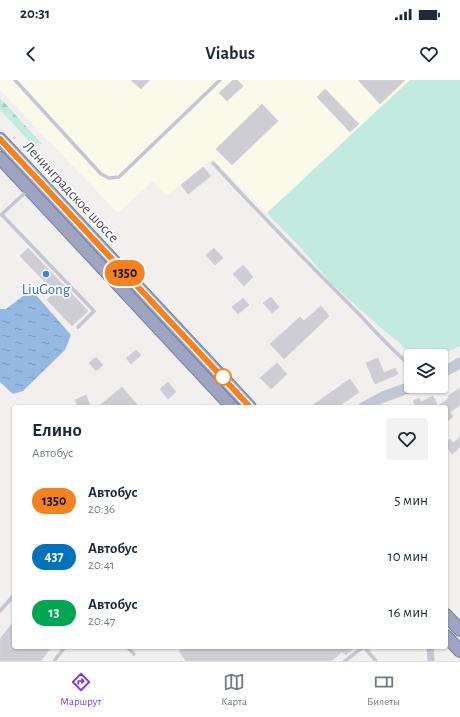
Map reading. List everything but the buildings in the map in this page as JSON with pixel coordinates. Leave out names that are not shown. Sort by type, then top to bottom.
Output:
[{"type":"highway","name":"Ленинградское шоссе","points":[[0,139],[248,405]]},
{"type":"highway","name":"Ленинградское шоссе","points":[[0,158],[230,405]]},
{"type":"highway","points":[[448,617],[460,630]]},
{"type":"highway","points":[[448,638],[460,651]]},
{"type":"main road","points":[[448,370],[459,365]]},
{"type":"main road","points":[[368,405],[404,390]]},
{"type":"street","points":[[430,649],[431,661]]},
{"type":"lane","points":[[15,80],[101,174],[109,178],[118,177],[220,80]]},
{"type":"lane","points":[[213,163],[303,259],[404,360]]},
{"type":"lane","points":[[29,189],[1,215],[94,311],[78,327]]},
{"type":"lane","points":[[0,611],[12,597]]},
{"type":"lane","points":[[54,661],[63,649]]},
{"type":"lane","points":[[129,649],[134,654]]},
{"type":"lane","points":[[346,661],[361,649]]},
{"type":"lane","points":[[366,649],[376,661]]},
{"type":"shaded area","points":[[0,80],[410,80],[267,213],[212,159],[166,196],[153,181],[118,213],[0,90]]},
{"type":"green space","points":[[410,80],[460,80],[460,346],[448,352],[448,349],[404,349],[401,344],[332,284],[300,247],[267,213]]},
{"type":"green space","points":[[0,98],[42,144],[31,143],[0,110]]},
{"type":"water","points":[[27,293],[36,295],[71,335],[65,350],[23,391],[13,394],[0,382],[0,309],[6,309]]},
{"type":"bus line","name":"1350","points":[[0,139],[248,405]]},
{"type":"place","name":"LiuGong","points":[[46,274]]}]
